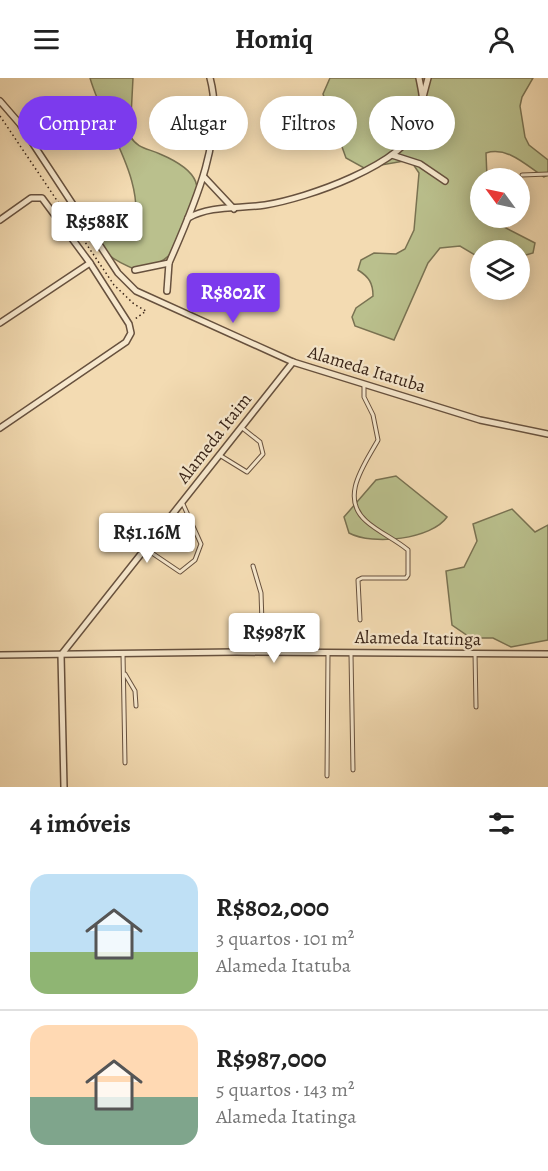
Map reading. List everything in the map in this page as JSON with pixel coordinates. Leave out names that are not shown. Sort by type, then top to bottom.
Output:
[{"type":"street","points":[[419,78],[422,96]]},
{"type":"street","points":[[424,96],[428,78]]},
{"type":"street","points":[[167,291],[169,263],[204,177],[212,121],[212,80]]},
{"type":"street","name":"Alameda Itatuba","points":[[0,101],[20,124],[126,283],[136,291],[293,362],[480,420],[548,434]]},
{"type":"street","points":[[188,218],[204,211],[282,202],[303,196],[392,156],[398,150]]},
{"type":"street","points":[[392,156],[420,164],[446,181]]},
{"type":"street","points":[[204,177],[234,209]]},
{"type":"street","points":[[0,220],[32,198],[42,198],[90,263],[129,324],[131,333],[126,342],[0,428]]},
{"type":"street","points":[[0,323],[90,263]]},
{"type":"street","points":[[135,270],[169,263]]},
{"type":"street","name":"Alameda Itaim","points":[[62,655],[293,362]]},
{"type":"street","name":"Alameda Itatinga","points":[[0,655],[263,652],[548,654]]},
{"type":"street","points":[[62,655],[64,787]]},
{"type":"lane","points":[[530,175],[548,174]]},
{"type":"lane","points":[[360,621],[358,580],[362,578],[406,578],[408,575],[408,550],[366,521],[357,512],[354,500],[359,474],[378,440],[373,415],[364,397],[364,384]]},
{"type":"lane","points":[[219,455],[247,472],[263,454],[260,442],[241,427]]},
{"type":"lane","points":[[145,548],[180,572],[195,560],[201,544],[182,502]]},
{"type":"lane","points":[[253,566],[261,593],[263,652]]},
{"type":"lane","points":[[327,776],[328,652]]},
{"type":"lane","points":[[351,652],[353,770]]},
{"type":"lane","points":[[123,654],[125,763]]},
{"type":"lane","points":[[475,654],[476,707]]},
{"type":"lane","points":[[124,673],[135,691],[136,706]]},
{"type":"path","points":[[0,116],[114,285],[134,304],[146,311],[129,324]]},
{"type":"green space","points":[[90,78],[133,78],[132,96],[97,96]]},
{"type":"green space","points":[[330,78],[533,78],[522,97],[520,106],[525,137],[529,145],[548,160],[548,175],[544,177],[524,163],[502,152],[486,153],[487,168],[470,168],[470,228],[506,228],[529,240],[470,240],[470,252],[460,246],[440,248],[428,263],[394,340],[355,326],[352,317],[356,308],[373,296],[370,281],[358,270],[361,260],[374,253],[396,254],[405,249],[414,230],[419,173],[413,164],[404,161],[364,168],[346,158],[343,150],[357,150],[357,96],[324,96]]},
{"type":"green space","points":[[137,143],[184,167],[196,182],[193,212],[174,250],[164,260],[139,271],[108,254],[99,241],[104,225],[123,238],[133,235],[136,215],[135,195],[121,150],[137,150]]},
{"type":"green space","points":[[530,240],[535,243],[533,253],[530,254]]},
{"type":"green space","points":[[396,476],[447,517],[429,531],[401,538],[372,539],[349,533],[344,517],[376,480]]},
{"type":"green space","points":[[512,509],[535,532],[548,525],[548,640],[511,647],[493,638],[471,638],[452,625],[446,571],[464,567],[477,541],[473,524]]}]
